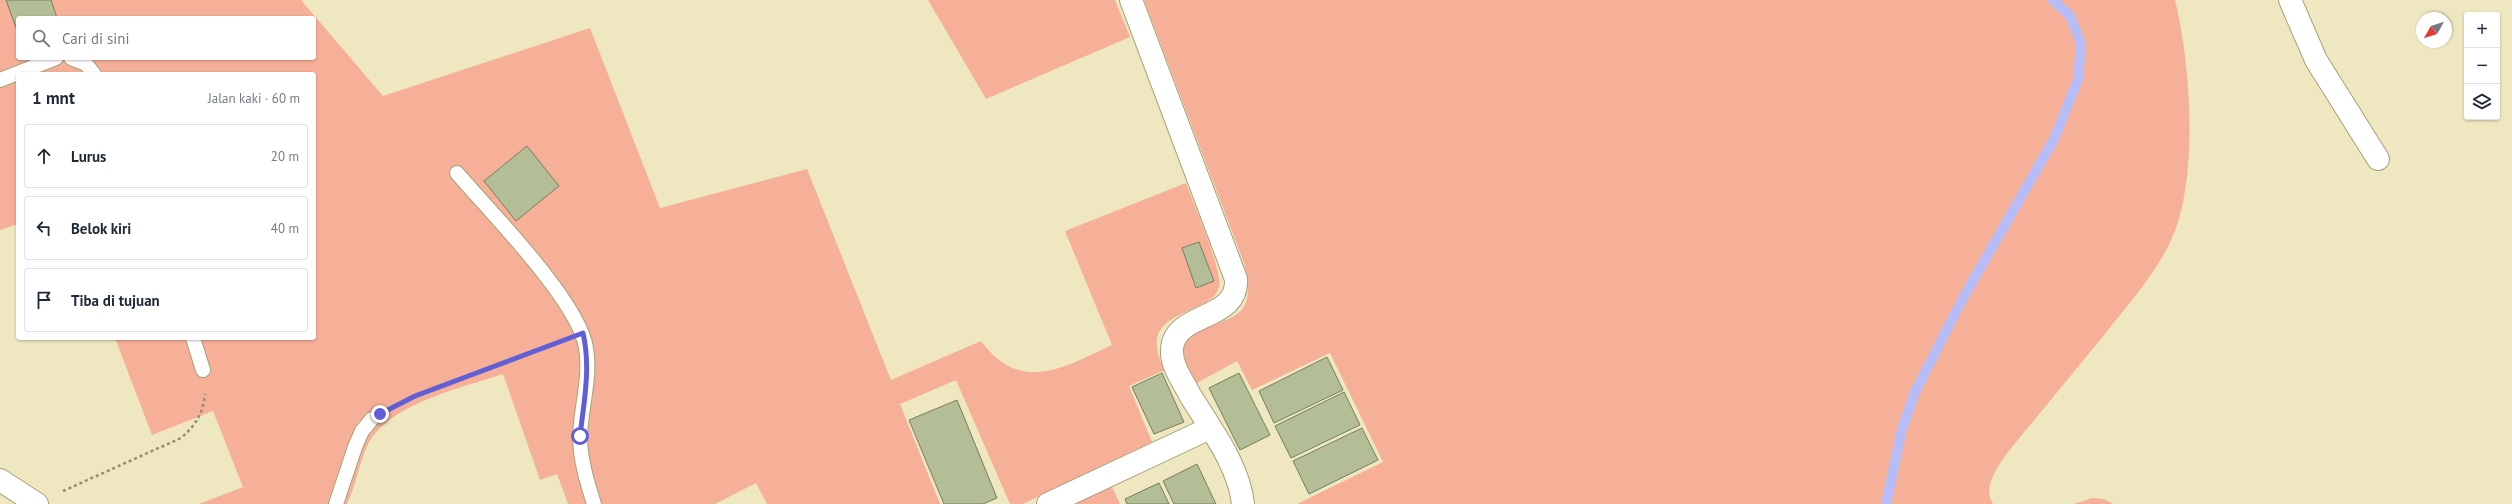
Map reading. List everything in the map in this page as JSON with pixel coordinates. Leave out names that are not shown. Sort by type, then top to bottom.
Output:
[{"type":"street","points":[[1131,0],[1236,280],[1237,289],[1228,304],[1182,329],[1172,344],[1174,363],[1210,428],[1239,485],[1242,504]]},
{"type":"street","points":[[2290,0],[2316,60],[2378,159]]},
{"type":"street","points":[[1048,504],[1210,428]]},
{"type":"street","points":[[0,480],[36,504]]},
{"type":"lane","points":[[20,72],[51,60]]},
{"type":"lane","points":[[76,60],[86,64],[92,72]]},
{"type":"lane","points":[[0,80],[16,74]]},
{"type":"lane","points":[[457,173],[564,299],[583,333],[586,348],[587,385],[580,436],[586,479],[594,504]]},
{"type":"lane","points":[[194,340],[203,370]]},
{"type":"lane","points":[[336,504],[355,446],[362,431],[372,419]]},
{"type":"path","points":[[372,419],[388,408],[415,396],[583,333]]},
{"type":"path","points":[[36,504],[181,438],[192,429],[204,405],[203,370]]},
{"type":"shaded area","points":[[0,0],[301,0],[315,16],[16,16],[16,60],[316,60],[316,18],[383,96],[590,28],[660,208],[807,169],[891,380],[981,341],[996,357],[1011,367],[1027,372],[1043,372],[1059,368],[1076,362],[1112,345],[1065,231],[1186,183],[1201,220],[1217,267],[1219,287],[1213,297],[1203,304],[1177,316],[1165,324],[1158,335],[1157,350],[1165,370],[1129,386],[1152,442],[1023,504],[1010,504],[956,380],[900,404],[940,504],[767,504],[756,483],[715,504],[568,504],[557,474],[540,480],[503,374],[448,391],[428,399],[393,418],[378,430],[368,444],[347,504],[199,504],[243,487],[213,411],[152,435],[116,340],[316,340],[316,72],[16,72],[16,225],[0,230]]},
{"type":"shaded area","points":[[928,0],[1115,0],[1130,37],[986,99]]},
{"type":"shaded area","points":[[1144,0],[2175,0],[2188,81],[2188,170],[2184,197],[2178,222],[2172,238],[2165,253],[2146,282],[2008,452],[1996,470],[1990,484],[1989,491],[1993,504],[1297,504],[1383,462],[1330,353],[1252,390],[1237,361],[1197,383],[1188,368],[1184,353],[1185,342],[1199,332],[1235,316],[1242,309],[1247,299],[1248,284],[1244,263]]},
{"type":"shaded area","points":[[1111,485],[1120,504],[1070,504]]},
{"type":"shaded area","points":[[2092,498],[2104,499],[2113,504],[2074,504]]},
{"type":"building","points":[[6,0],[51,0],[56,16],[16,16],[16,28]]},
{"type":"building","points":[[527,146],[559,186],[516,221],[484,181]]},
{"type":"building","points":[[1199,242],[1214,281],[1196,288],[1182,248]]},
{"type":"building","points":[[1327,357],[1343,390],[1274,423],[1259,391]]},
{"type":"building","points":[[1162,373],[1184,422],[1154,434],[1132,387]]},
{"type":"building","points":[[1239,373],[1270,435],[1240,450],[1209,388]]},
{"type":"building","points":[[1344,392],[1360,425],[1291,458],[1275,426]]},
{"type":"building","points":[[957,400],[997,498],[983,504],[944,504],[909,420]]},
{"type":"building","points":[[1362,428],[1378,460],[1309,494],[1293,461]]},
{"type":"building","points":[[1197,464],[1216,504],[1174,504],[1163,481]]},
{"type":"building","points":[[1159,483],[1169,504],[1127,504],[1125,499]]},
{"type":"waterway","points":[[1886,504],[1902,429],[1915,392],[1963,298],[2054,139],[2078,79],[2081,44],[2070,16],[2053,0]]},
{"type":"route","points":[[380,414],[388,408],[415,396],[583,333],[586,348],[587,385],[580,436]]}]
